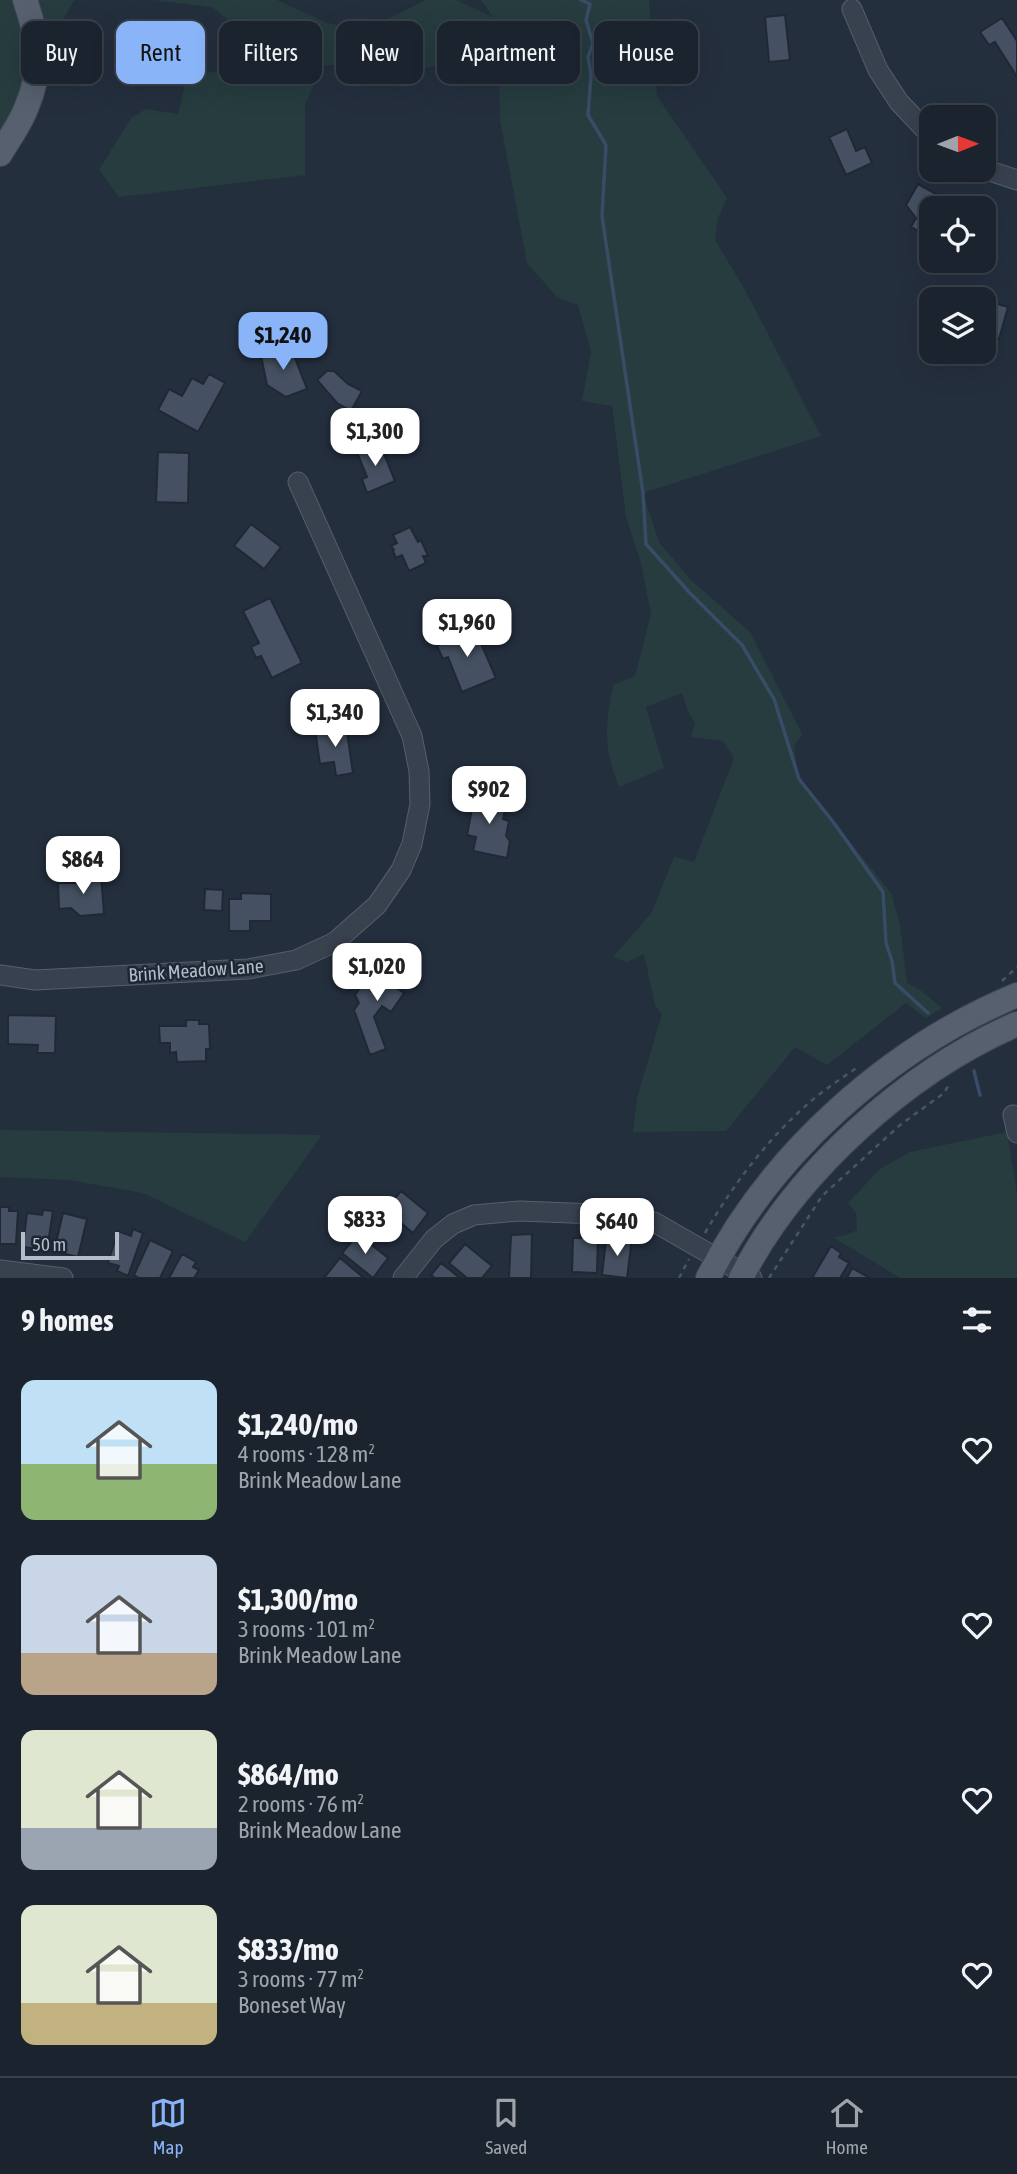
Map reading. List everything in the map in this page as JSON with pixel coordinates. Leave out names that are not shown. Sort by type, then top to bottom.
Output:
[{"type":"main road","points":[[0,154],[27,107],[35,78],[37,46],[34,26],[24,0]]},
{"type":"main road","points":[[713,1268],[760,1196],[824,1123],[874,1079],[934,1038],[996,1003],[1017,995]]},
{"type":"main road","points":[[745,1276],[775,1224],[804,1186],[842,1144],[885,1105],[943,1063],[1017,1024]]},
{"type":"street","points":[[852,9],[878,70],[899,102],[919,123]]},
{"type":"street","points":[[996,173],[1017,180]]},
{"type":"street","name":"Brink Meadow Lane","points":[[0,975],[35,979],[248,969],[296,960],[335,942],[377,905],[401,870],[412,844],[420,804],[419,771],[412,736],[298,482]]},
{"type":"street","points":[[403,1278],[434,1239],[453,1224],[474,1215],[519,1211],[622,1215],[654,1222],[713,1268],[745,1276]]},
{"type":"street","points":[[0,1270],[63,1278]]},
{"type":"path","points":[[769,1278],[822,1196],[900,1125],[944,1093],[952,1079]]},
{"type":"green space","points":[[0,0],[74,0],[63,21],[21,21],[21,84],[29,84],[0,138]]},
{"type":"green space","points":[[152,0],[277,0],[327,23],[336,24],[336,65],[322,67],[322,21],[230,21],[212,7]]},
{"type":"green space","points":[[426,0],[456,0],[493,17],[481,0],[649,0],[651,21],[594,21],[594,84],[656,84],[657,96],[727,198],[718,218],[715,240],[744,288],[821,436],[643,493],[659,542],[691,580],[750,632],[802,734],[794,747],[799,779],[891,893],[900,925],[907,983],[942,1008],[926,1018],[906,1003],[827,1065],[795,1047],[726,1131],[633,1132],[637,1098],[662,1014],[655,1005],[644,954],[627,962],[613,957],[652,912],[674,857],[694,862],[734,758],[723,741],[691,737],[695,723],[682,693],[646,707],[664,768],[619,787],[610,759],[607,736],[613,685],[635,676],[651,614],[641,563],[626,517],[612,406],[582,401],[591,352],[578,305],[557,297],[527,263],[500,120],[499,84],[580,84],[580,21],[437,21],[437,66],[423,68],[423,21],[384,21]]},
{"type":"green space","points":[[219,71],[219,84],[314,84],[305,104],[305,175],[119,197],[99,170],[131,118],[146,109],[178,114],[185,84],[205,84],[205,73]]},
{"type":"green space","points":[[0,1130],[322,1135],[245,1242],[143,1193],[69,1180],[0,1177]]},
{"type":"green space","points":[[1007,1132],[1017,1193],[1017,1278],[900,1278],[833,1237],[857,1230],[856,1213],[848,1203],[880,1169],[910,1152]]},
{"type":"building","points":[[785,15],[790,60],[769,62],[765,17]]},
{"type":"building","points":[[1002,18],[1017,41],[1017,77],[995,42],[989,45],[980,32]]},
{"type":"building","points":[[847,129],[856,151],[865,147],[872,163],[846,175],[829,137]]},
{"type":"building","points":[[918,184],[940,196],[919,196],[919,231],[911,227],[916,218],[906,205]]},
{"type":"building","points":[[996,304],[1008,307],[999,339],[996,338]]},
{"type":"building","points":[[276,348],[293,353],[307,389],[286,397],[267,385],[261,356]]},
{"type":"building","points":[[327,371],[334,371],[348,384],[362,391],[351,411],[337,403],[317,380]]},
{"type":"building","points":[[209,374],[225,383],[198,432],[158,410],[169,389],[182,396],[192,378],[203,384]]},
{"type":"building","points":[[380,444],[395,481],[367,493],[362,479],[367,477],[356,450],[364,449],[366,445]]},
{"type":"building","points":[[158,452],[189,453],[188,503],[156,502]]},
{"type":"building","points":[[251,524],[281,547],[264,569],[234,546]]},
{"type":"building","points":[[410,527],[418,542],[421,540],[428,556],[423,556],[426,563],[409,571],[402,555],[396,558],[391,546],[397,543],[393,535]]},
{"type":"building","points":[[270,598],[302,663],[272,678],[261,656],[256,658],[251,647],[259,643],[243,611]]},
{"type":"building","points":[[473,625],[496,678],[462,692],[448,657],[443,659],[437,646],[447,641],[447,636]]},
{"type":"building","points":[[346,726],[353,773],[336,776],[334,762],[320,764],[315,730]]},
{"type":"building","points":[[475,793],[507,800],[503,819],[509,821],[506,836],[510,841],[507,858],[473,851],[476,837],[467,835]]},
{"type":"building","points":[[101,875],[104,914],[80,916],[71,908],[59,909],[58,883],[77,883],[84,876]]},
{"type":"building","points":[[205,889],[223,890],[222,911],[204,910]]},
{"type":"building","points":[[241,893],[271,894],[271,921],[250,921],[250,931],[229,931],[229,899],[241,899]]},
{"type":"building","points":[[390,960],[406,971],[395,987],[404,993],[391,1012],[382,1006],[374,1017],[386,1049],[370,1055],[354,1010],[359,1003],[355,995],[374,968],[382,973]]},
{"type":"building","points":[[8,1015],[56,1016],[55,1053],[37,1053],[38,1045],[8,1044]]},
{"type":"building","points":[[186,1020],[199,1020],[199,1024],[209,1024],[210,1049],[206,1049],[206,1061],[177,1062],[176,1052],[170,1053],[170,1043],[160,1043],[159,1026],[186,1026]]},
{"type":"building","points":[[401,1191],[428,1213],[413,1233],[385,1210]]},
{"type":"building","points":[[0,1207],[18,1211],[16,1244],[0,1244]]},
{"type":"building","points":[[43,1210],[53,1211],[47,1250],[23,1247],[27,1213],[42,1215]]},
{"type":"building","points":[[63,1213],[87,1219],[78,1257],[54,1251]]},
{"type":"building","points":[[133,1229],[143,1233],[128,1276],[117,1271],[119,1266],[108,1263],[118,1231],[131,1236]]},
{"type":"building","points":[[584,1232],[598,1233],[597,1273],[572,1272],[573,1238],[584,1238]]},
{"type":"building","points":[[358,1234],[388,1258],[373,1278],[342,1253]]},
{"type":"building","points":[[532,1234],[531,1278],[509,1278],[511,1235]]},
{"type":"building","points":[[618,1236],[632,1238],[627,1278],[602,1275],[606,1241],[617,1242]]},
{"type":"building","points":[[150,1240],[173,1251],[160,1278],[139,1278],[134,1275]]},
{"type":"building","points":[[465,1244],[492,1266],[482,1278],[467,1278],[449,1263]]},
{"type":"building","points":[[831,1246],[841,1253],[839,1257],[849,1263],[840,1278],[812,1278]]},
{"type":"building","points":[[182,1254],[196,1262],[193,1267],[199,1270],[194,1278],[169,1278]]},
{"type":"building","points":[[340,1258],[364,1278],[324,1278]]},
{"type":"building","points":[[441,1263],[460,1278],[435,1278],[431,1275]]},
{"type":"building","points":[[852,1268],[870,1278],[847,1278]]},
{"type":"waterway","points":[[581,0],[590,4],[586,20],[593,43],[588,57],[591,75],[588,115],[606,145],[602,216],[643,493],[646,544],[742,645],[774,699],[799,779],[883,892],[886,943],[895,983],[928,1013]]},
{"type":"waterway","points":[[974,1071],[980,1095]]}]
